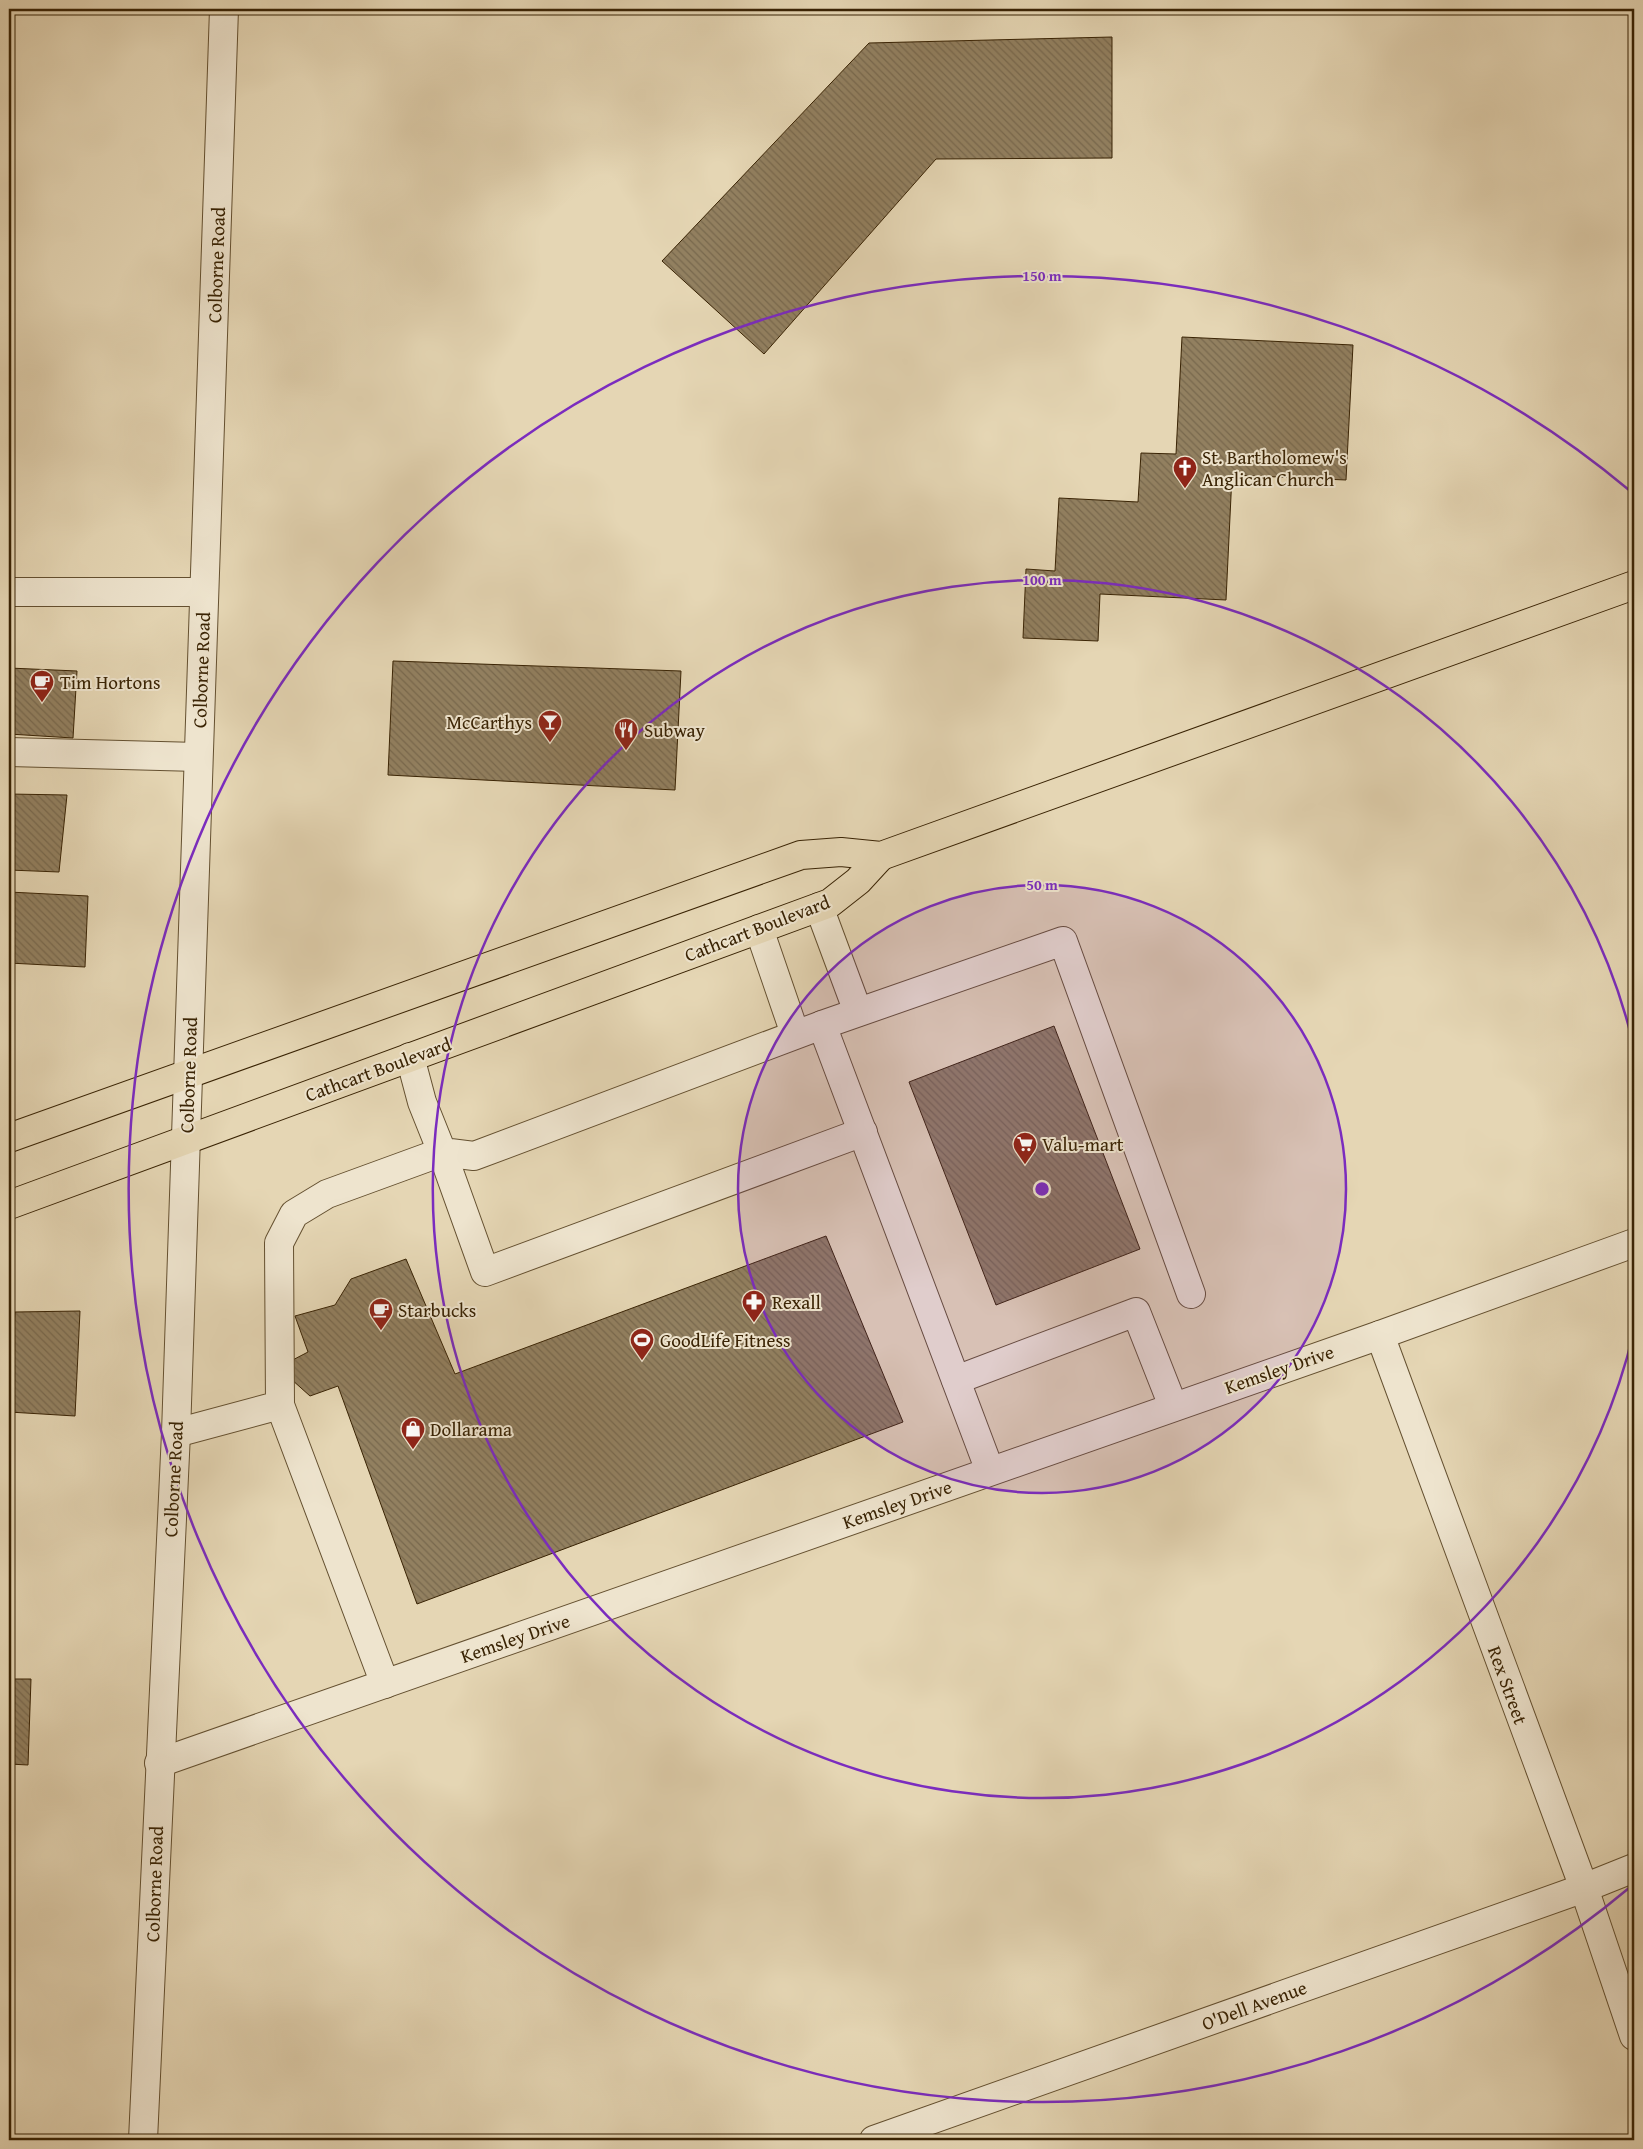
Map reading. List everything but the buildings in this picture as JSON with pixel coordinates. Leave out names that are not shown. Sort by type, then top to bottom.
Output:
[{"type":"main road","points":[[9,1138],[801,855],[841,852],[881,856],[1634,585]]},
{"type":"main road","name":"Cathcart Boulevard","points":[[9,1205],[830,903],[858,881],[881,856]]},
{"type":"street","name":"Colborne Road","points":[[143,2140],[159,1763],[176,1433],[224,9]]},
{"type":"street","points":[[9,592],[204,592]]},
{"type":"street","points":[[9,739],[78,742],[94,755]]},
{"type":"street","points":[[9,752],[198,757]]},
{"type":"street","points":[[819,907],[858,1012]]},
{"type":"street","points":[[759,929],[795,1034]]},
{"type":"street","points":[[385,1684],[280,1405],[279,1243],[294,1214],[327,1194],[442,1152],[474,1156],[795,1034],[1063,941],[1190,1294]]},
{"type":"street","points":[[822,1025],[990,1471]]},
{"type":"street","points":[[410,1058],[422,1102],[486,1272],[863,1132]]},
{"type":"street","name":"Kemsley Drive","points":[[159,1763],[1380,1335],[1634,1243]]},
{"type":"street","points":[[956,1380],[1136,1312],[1173,1406]]},
{"type":"street","name":"Rex Street","points":[[1380,1335],[1584,1888],[1634,2036]]},
{"type":"street","points":[[176,1433],[280,1405]]},
{"type":"street","name":"O'Dell Avenue","points":[[874,2140],[1584,1888],[1634,1868]]},
{"type":"place","name":"St. Bartholomew's Anglican Church","points":[[1185,489]]},
{"type":"place","name":"Tim Hortons","points":[[42,703]]},
{"type":"place","name":"McCarthys","points":[[550,743]]},
{"type":"place","name":"Subway","points":[[626,751]]},
{"type":"place","name":"Valu-mart","points":[[1025,1165]]},
{"type":"place","name":"Rexall","points":[[754,1323]]},
{"type":"place","name":"Starbucks","points":[[381,1331]]},
{"type":"place","name":"GoodLife Fitness","points":[[642,1361]]},
{"type":"place","name":"Dollarama","points":[[413,1450]]}]
